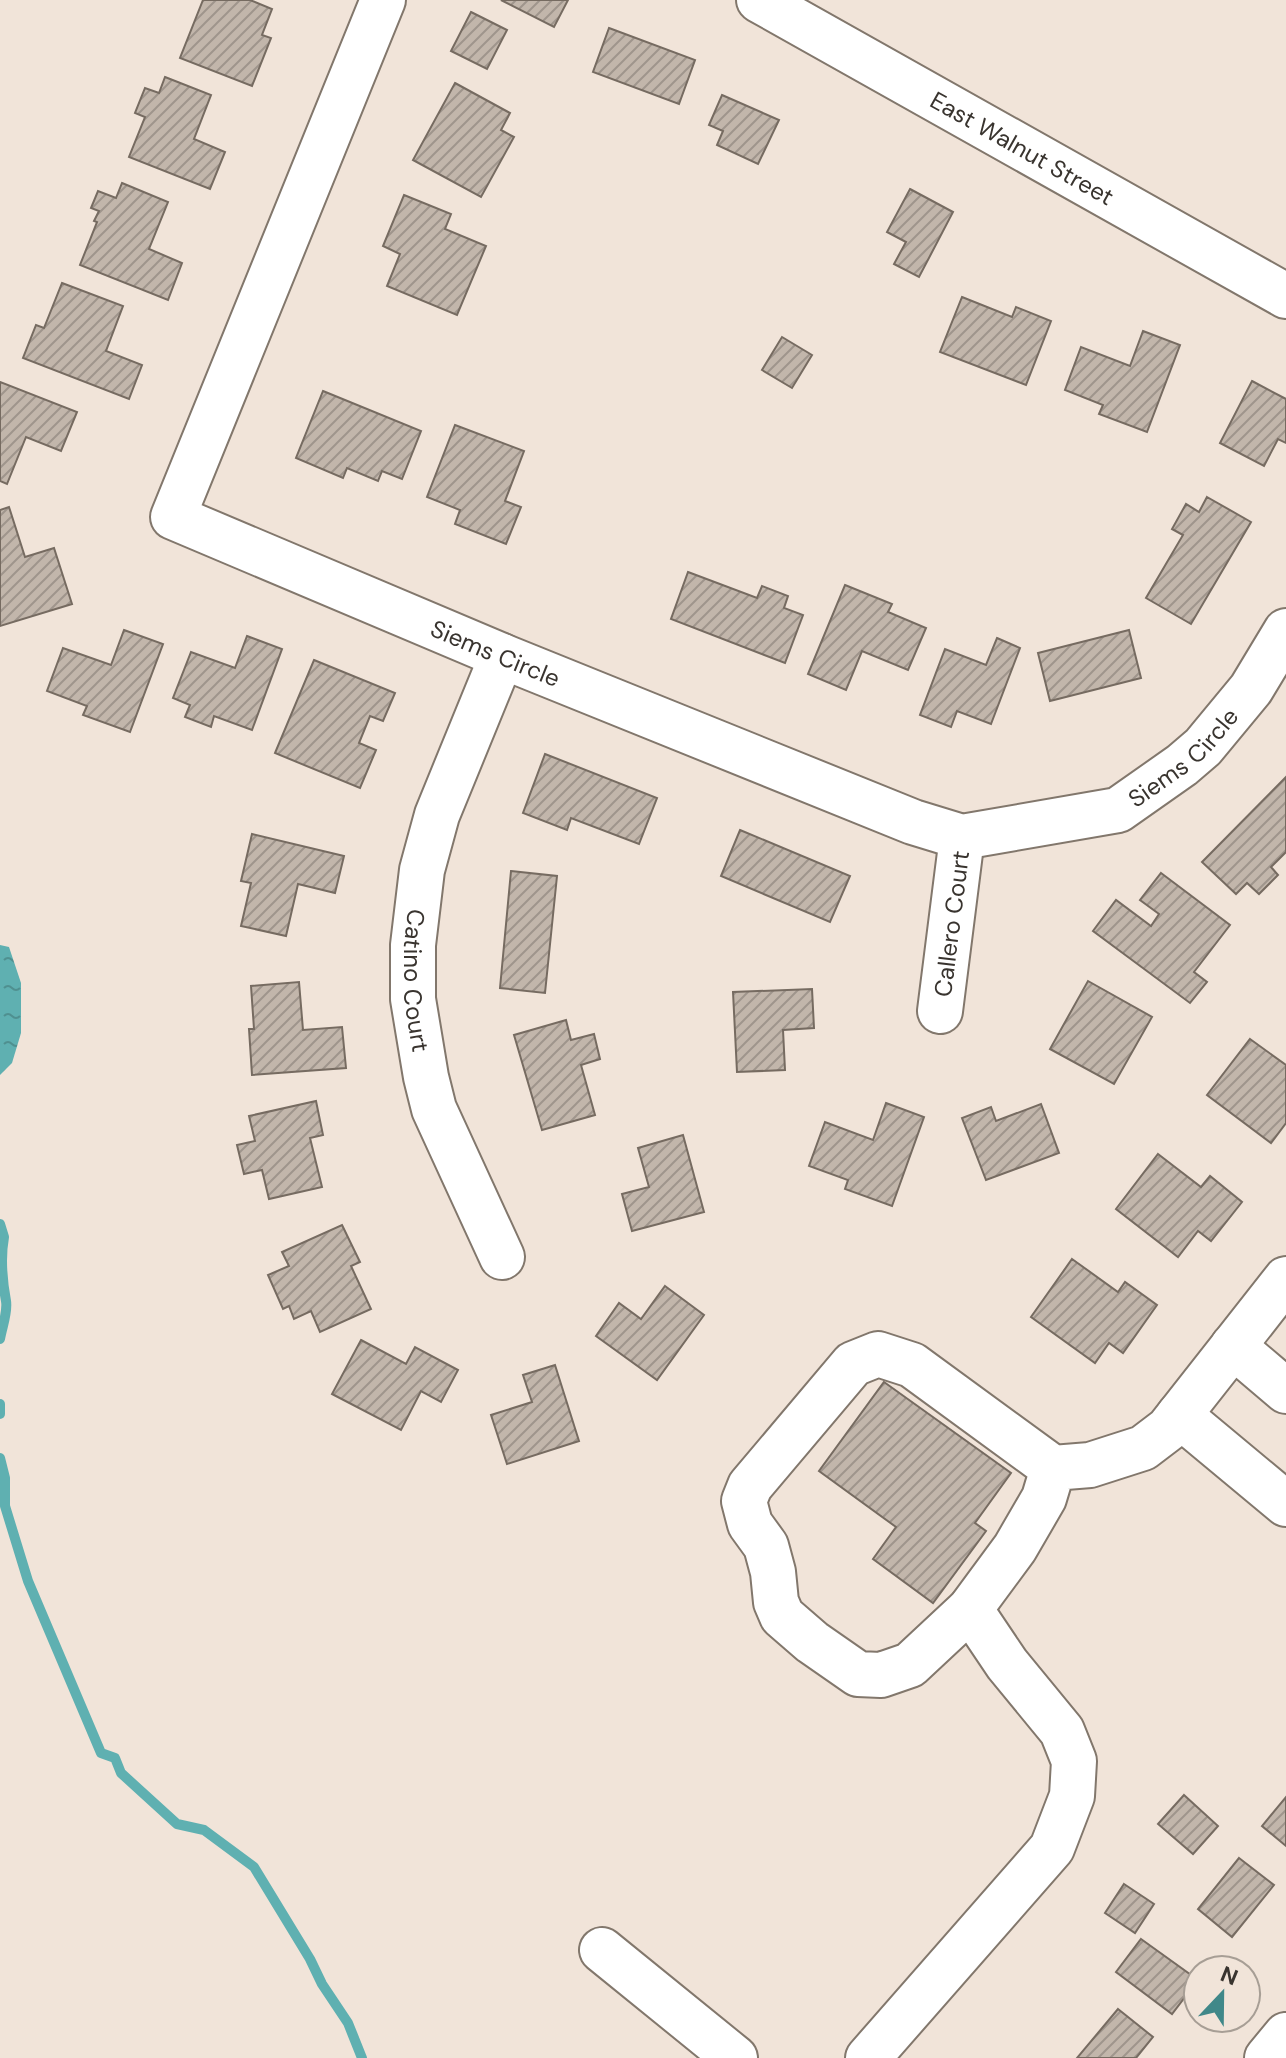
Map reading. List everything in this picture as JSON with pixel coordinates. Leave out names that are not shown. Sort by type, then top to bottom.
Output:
[{"type":"street","name":"Siems Circle","points":[[383,0],[173,517],[502,656],[913,822],[962,837],[1118,810],[1203,747],[1251,689],[1286,631]]},
{"type":"street","name":"East Walnut Street","points":[[759,0],[1286,296]]},
{"type":"street","name":"Catino Court","points":[[502,656],[437,815],[422,870],[413,945],[413,999],[434,1109],[502,1257]]},
{"type":"street","name":"Callero Court","points":[[940,1011],[962,837]]},
{"type":"street","points":[[1053,1468],[1044,1498],[1015,1548],[970,1609],[910,1665],[881,1675],[858,1674],[812,1642],[782,1616],[776,1602],[766,1546],[750,1524],[744,1501],[750,1486],[853,1364],[878,1354],[912,1365],[923,1372],[1053,1468],[1090,1465],[1143,1448],[1173,1422],[1286,1279]]},
{"type":"street","points":[[1233,1346],[1286,1391]]},
{"type":"street","points":[[1173,1422],[1286,1504]]},
{"type":"street","points":[[868,2058],[1052,1848],[1072,1796],[1074,1761],[1062,1731],[1007,1664],[970,1609]]},
{"type":"street","points":[[602,1950],[735,2058]]},
{"type":"street","points":[[1267,2058],[1286,2035]]},
{"type":"water","points":[[0,945],[9,947],[21,983],[21,1033],[12,1063],[0,1075]]},
{"type":"building","points":[[203,0],[250,0],[272,9],[262,35],[271,38],[252,86],[180,58]]},
{"type":"building","points":[[501,0],[568,0],[554,27]]},
{"type":"building","points":[[471,12],[507,30],[487,69],[451,51]]},
{"type":"building","points":[[609,28],[695,60],[679,104],[593,72]]},
{"type":"building","points":[[165,77],[211,95],[194,139],[225,152],[210,189],[129,157],[145,117],[135,113],[145,88],[159,93]]},
{"type":"building","points":[[455,83],[510,113],[501,130],[514,137],[481,197],[413,160]]},
{"type":"building","points":[[722,95],[779,120],[758,164],[717,145],[723,131],[709,125]]},
{"type":"building","points":[[122,183],[168,202],[149,249],[182,263],[168,300],[80,265],[97,222],[94,221],[99,211],[91,208],[98,191],[116,198]]},
{"type":"building","points":[[910,189],[953,212],[919,277],[894,264],[906,242],[887,232]]},
{"type":"building","points":[[404,195],[451,214],[445,229],[486,246],[457,315],[387,286],[400,254],[383,246]]},
{"type":"building","points":[[62,283],[123,306],[106,351],[142,365],[129,399],[23,358],[36,325],[44,328]]},
{"type":"building","points":[[962,297],[1012,317],[1016,307],[1051,321],[1026,385],[940,352]]},
{"type":"building","points":[[1143,331],[1180,345],[1147,432],[1099,414],[1103,405],[1065,390],[1081,347],[1130,366]]},
{"type":"building","points":[[782,337],[812,355],[792,388],[762,370]]},
{"type":"building","points":[[1252,381],[1286,399],[1286,443],[1278,439],[1264,466],[1220,443]]},
{"type":"building","points":[[0,382],[77,412],[61,451],[26,437],[7,484],[0,481]]},
{"type":"building","points":[[323,391],[421,431],[402,479],[382,471],[378,481],[347,468],[343,478],[296,458]]},
{"type":"building","points":[[455,425],[524,451],[505,501],[521,507],[506,544],[455,524],[460,510],[427,497]]},
{"type":"building","points":[[1207,497],[1251,522],[1191,624],[1146,598],[1183,535],[1172,529],[1186,504],[1199,512]]},
{"type":"building","points":[[9,507],[25,557],[54,548],[72,604],[0,626],[0,510]]},
{"type":"building","points":[[688,572],[757,598],[762,586],[788,596],[784,608],[803,615],[785,663],[671,619]]},
{"type":"building","points":[[845,585],[892,604],[888,612],[926,628],[908,670],[862,651],[846,690],[808,674]]},
{"type":"building","points":[[124,630],[163,644],[130,732],[83,715],[87,706],[47,691],[63,648],[111,665]]},
{"type":"building","points":[[1129,630],[1141,678],[1050,701],[1038,653]]},
{"type":"building","points":[[247,636],[282,649],[252,730],[214,716],[211,727],[185,717],[190,705],[173,698],[191,652],[235,668]]},
{"type":"building","points":[[997,638],[1020,648],[991,724],[957,711],[951,727],[920,715],[945,649],[986,665]]},
{"type":"building","points":[[314,660],[395,693],[383,721],[370,716],[359,743],[376,750],[360,788],[275,753]]},
{"type":"building","points":[[545,754],[657,798],[639,844],[571,818],[567,830],[523,813]]},
{"type":"building","points":[[1286,777],[1286,852],[1271,867],[1278,875],[1259,894],[1247,883],[1236,894],[1202,862]]},
{"type":"building","points":[[740,830],[850,876],[830,922],[721,876]]},
{"type":"building","points":[[252,834],[344,856],[335,893],[298,884],[286,936],[241,926],[251,883],[241,881]]},
{"type":"building","points":[[511,871],[557,876],[545,993],[500,988]]},
{"type":"building","points":[[1161,873],[1230,925],[1194,972],[1207,982],[1190,1003],[1093,931],[1116,900],[1151,926],[1159,914],[1140,900]]},
{"type":"building","points":[[1088,981],[1152,1017],[1114,1084],[1050,1049]]},
{"type":"building","points":[[299,982],[303,1030],[342,1027],[346,1068],[252,1075],[249,1029],[254,1029],[251,986]]},
{"type":"building","points":[[812,989],[814,1028],[783,1030],[785,1070],[737,1072],[733,992]]},
{"type":"building","points":[[566,1020],[571,1040],[594,1034],[600,1059],[581,1065],[595,1115],[542,1130],[514,1035]]},
{"type":"building","points":[[1250,1039],[1286,1065],[1286,1123],[1271,1143],[1207,1095]]},
{"type":"building","points":[[316,1101],[323,1135],[310,1138],[322,1187],[269,1199],[262,1170],[244,1174],[237,1145],[255,1141],[249,1116]]},
{"type":"building","points":[[886,1103],[924,1117],[892,1206],[845,1189],[848,1180],[809,1166],[825,1122],[873,1140]]},
{"type":"building","points":[[1041,1104],[1059,1153],[986,1180],[962,1118],[991,1107],[996,1121]]},
{"type":"building","points":[[683,1135],[704,1212],[632,1231],[622,1194],[649,1187],[638,1148]]},
{"type":"building","points":[[1158,1154],[1201,1187],[1210,1176],[1242,1202],[1211,1241],[1198,1231],[1178,1257],[1116,1209]]},
{"type":"building","points":[[342,1225],[360,1262],[351,1266],[371,1309],[320,1332],[311,1311],[294,1319],[289,1306],[283,1309],[268,1275],[289,1266],[282,1252]]},
{"type":"building","points":[[1072,1259],[1118,1292],[1125,1282],[1157,1305],[1123,1353],[1109,1343],[1095,1363],[1031,1317]]},
{"type":"building","points":[[665,1286],[704,1315],[657,1380],[596,1336],[619,1303],[641,1319]]},
{"type":"building","points":[[361,1340],[406,1364],[415,1347],[458,1370],[441,1402],[421,1391],[401,1430],[332,1394]]},
{"type":"building","points":[[555,1365],[579,1441],[507,1464],[491,1415],[532,1402],[523,1375]]},
{"type":"building","points":[[884,1382],[1011,1473],[975,1523],[986,1531],[933,1603],[873,1559],[896,1527],[819,1471]]},
{"type":"building","points":[[1184,1795],[1218,1826],[1193,1854],[1158,1824]]},
{"type":"building","points":[[1286,1797],[1286,1846],[1262,1826]]},
{"type":"building","points":[[1239,1858],[1274,1885],[1232,1937],[1198,1909]]},
{"type":"building","points":[[1124,1884],[1154,1904],[1135,1933],[1105,1913]]},
{"type":"building","points":[[1141,1939],[1182,1968],[1182,2001],[1172,2014],[1116,1972]]},
{"type":"building","points":[[1118,2009],[1153,2037],[1136,2058],[1077,2058]]},
{"type":"waterway","points":[[0,1224],[4,1237],[2,1269],[6,1305],[0,1339]]},
{"type":"waterway","points":[[0,1404],[0,1414]]},
{"type":"waterway","points":[[0,1458],[5,1478],[5,1506],[28,1581],[101,1753],[115,1758],[121,1773],[177,1824],[204,1830],[254,1867],[348,2023],[362,2058]]}]
